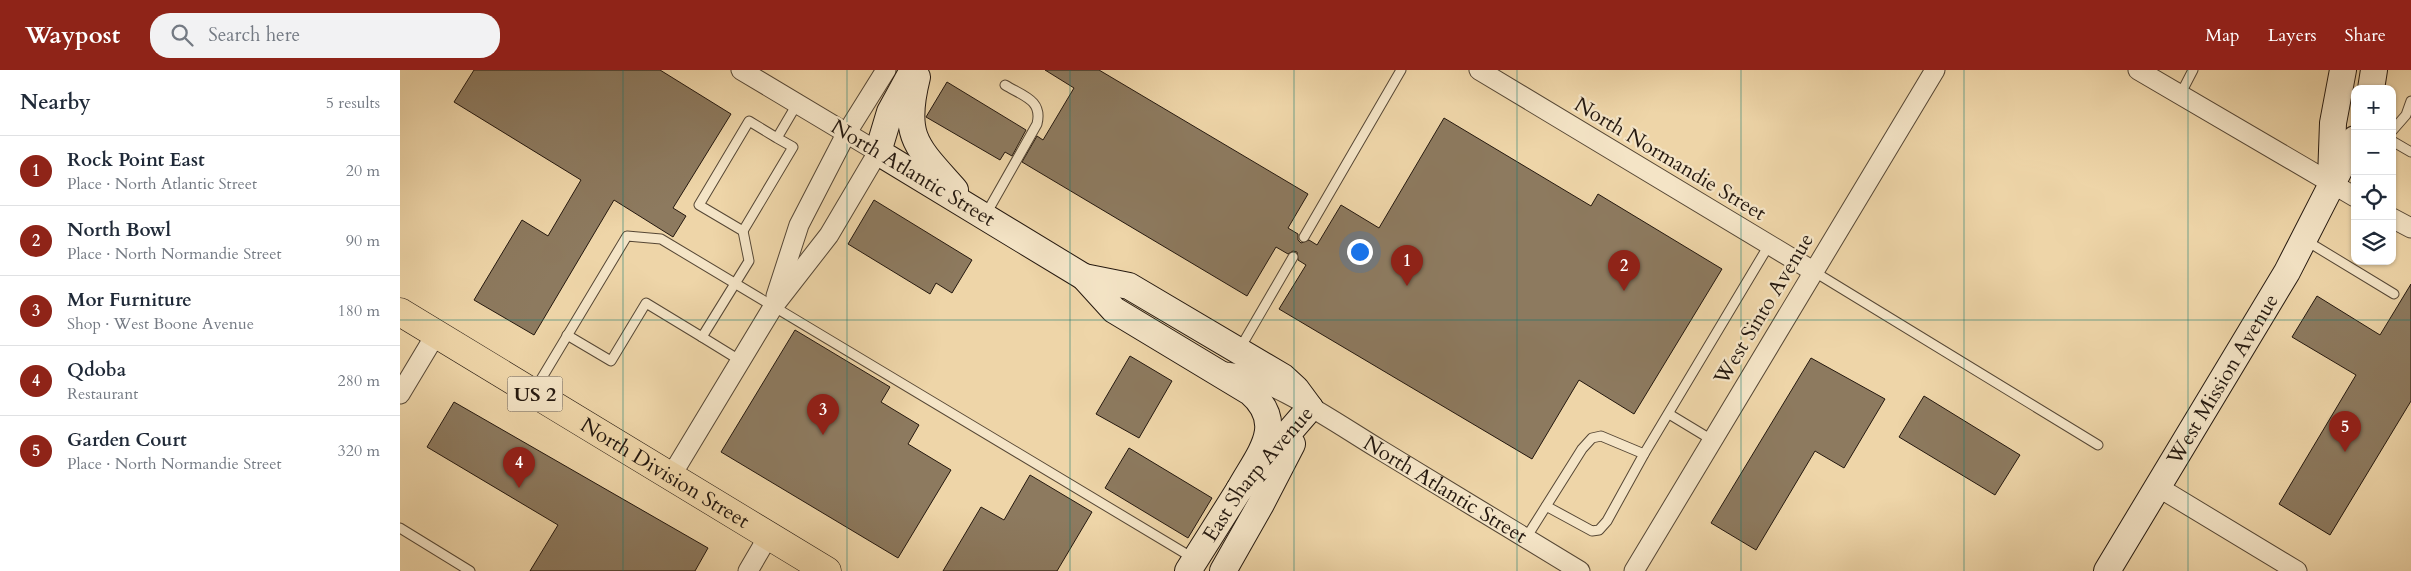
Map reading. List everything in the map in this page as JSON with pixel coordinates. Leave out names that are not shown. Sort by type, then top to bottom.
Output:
[{"type":"main road","name":"North Division Street","points":[[400,312],[827,571]]},
{"type":"street","name":"North Atlantic Street","points":[[741,70],[1084,277],[1114,310],[1209,368],[1219,371],[1237,372],[1310,408],[1580,571]]},
{"type":"street","points":[[773,307],[798,224],[846,134],[886,70]]},
{"type":"street","points":[[671,476],[773,307],[829,236],[878,152],[890,112],[913,70]]},
{"type":"street","points":[[919,70],[911,101],[910,127],[917,145],[977,212]]},
{"type":"street","name":"North Normandie Street","points":[[1479,70],[1813,271]]},
{"type":"street","name":"West Sinto Avenue","points":[[1634,571],[1935,70]]},
{"type":"street","points":[[2138,70],[2351,195]]},
{"type":"street","name":"West Mission Avenue","points":[[2331,184],[2333,123],[2343,70]]},
{"type":"street","points":[[2372,85],[2374,70]]},
{"type":"street","name":"West Mission Avenue","points":[[2107,571],[2287,272],[2351,146]]},
{"type":"street","points":[[2396,220],[2411,228]]},
{"type":"street","name":"North Atlantic Street","points":[[1084,277],[1129,286],[1283,377],[1296,389],[1310,408]]},
{"type":"street","points":[[400,394],[436,334]]},
{"type":"street","points":[[1209,368],[1250,392],[1263,403],[1269,417],[1270,430],[1239,490]]},
{"type":"street","name":"East Sharp Avenue","points":[[1192,565],[1239,490],[1310,408]]},
{"type":"street","name":"East Sharp Avenue","points":[[1223,571],[1261,504],[1310,408]]},
{"type":"street","points":[[2158,487],[2297,571]]},
{"type":"street","points":[[748,571],[769,535]]},
{"type":"lane","points":[[1304,237],[1401,70]]},
{"type":"lane","points":[[2180,95],[2194,70]]},
{"type":"lane","points":[[977,212],[1025,146],[1037,124],[1040,113],[1037,105],[1006,85]]},
{"type":"lane","points":[[2393,130],[2402,120],[2411,102]]},
{"type":"lane","points":[[777,138],[797,104]]},
{"type":"lane","points":[[702,337],[748,261],[743,231],[793,147],[749,121],[699,205],[743,231]]},
{"type":"lane","points":[[2396,143],[2411,152]]},
{"type":"lane","points":[[532,393],[627,236],[662,240],[1192,565]]},
{"type":"lane","points":[[2304,239],[2394,294]]},
{"type":"lane","points":[[1546,506],[1592,531],[1599,530],[1607,521],[1644,454],[1769,245]]},
{"type":"lane","points":[[1238,350],[1293,257]]},
{"type":"lane","points":[[1813,271],[2098,445]]},
{"type":"lane","points":[[567,335],[611,361],[646,303],[741,360]]},
{"type":"lane","points":[[1669,414],[1712,440]]},
{"type":"lane","points":[[1526,538],[1582,449],[1592,438],[1601,436],[1644,454]]},
{"type":"lane","points":[[400,528],[470,571]]},
{"type":"building","points":[[474,70],[660,70],[731,114],[673,208],[686,216],[673,237],[614,200],[534,335],[474,300],[522,220],[548,236],[581,180],[454,102]]},
{"type":"building","points":[[1045,70],[1099,70],[1308,194],[1288,228],[1298,234],[1298,240],[1301,243],[1309,240],[1317,245],[1341,205],[1379,228],[1444,118],[1591,206],[1598,194],[1722,269],[1634,414],[1579,380],[1532,459],[1279,309],[1306,265],[1298,260],[1297,252],[1293,251],[1288,254],[1276,247],[1247,296],[1022,162],[1037,136],[1043,140],[1074,88]]},
{"type":"building","points":[[947,82],[1026,130],[1012,156],[1005,152],[1000,160],[926,117]]},
{"type":"building","points":[[874,200],[972,260],[952,293],[936,283],[930,294],[848,244]]},
{"type":"building","points":[[2411,284],[2411,401],[2330,535],[2279,504],[2356,375],[2292,337],[2317,296],[2380,335]]},
{"type":"building","points":[[795,330],[890,387],[881,402],[919,425],[908,444],[951,470],[898,558],[721,452]]},
{"type":"building","points":[[1130,356],[1172,381],[1139,438],[1096,414]]},
{"type":"building","points":[[1811,358],[1885,399],[1844,468],[1815,451],[1756,550],[1711,523]]},
{"type":"building","points":[[1924,396],[2020,455],[1995,495],[1899,437]]},
{"type":"building","points":[[454,402],[708,548],[695,571],[530,571],[558,525],[427,447]]},
{"type":"building","points":[[1129,448],[1212,498],[1188,538],[1105,488]]},
{"type":"building","points":[[1030,475],[1092,512],[1057,571],[943,571],[981,507],[1004,520]]},
{"type":"place","name":"Rock Point East","points":[[1407,286]]},
{"type":"place","name":"North Bowl","points":[[1624,291]]},
{"type":"place","name":"Mor Furniture","points":[[823,435]]},
{"type":"place","name":"Garden Court","points":[[2345,452]]},
{"type":"place","name":"Qdoba","points":[[519,488]]}]
